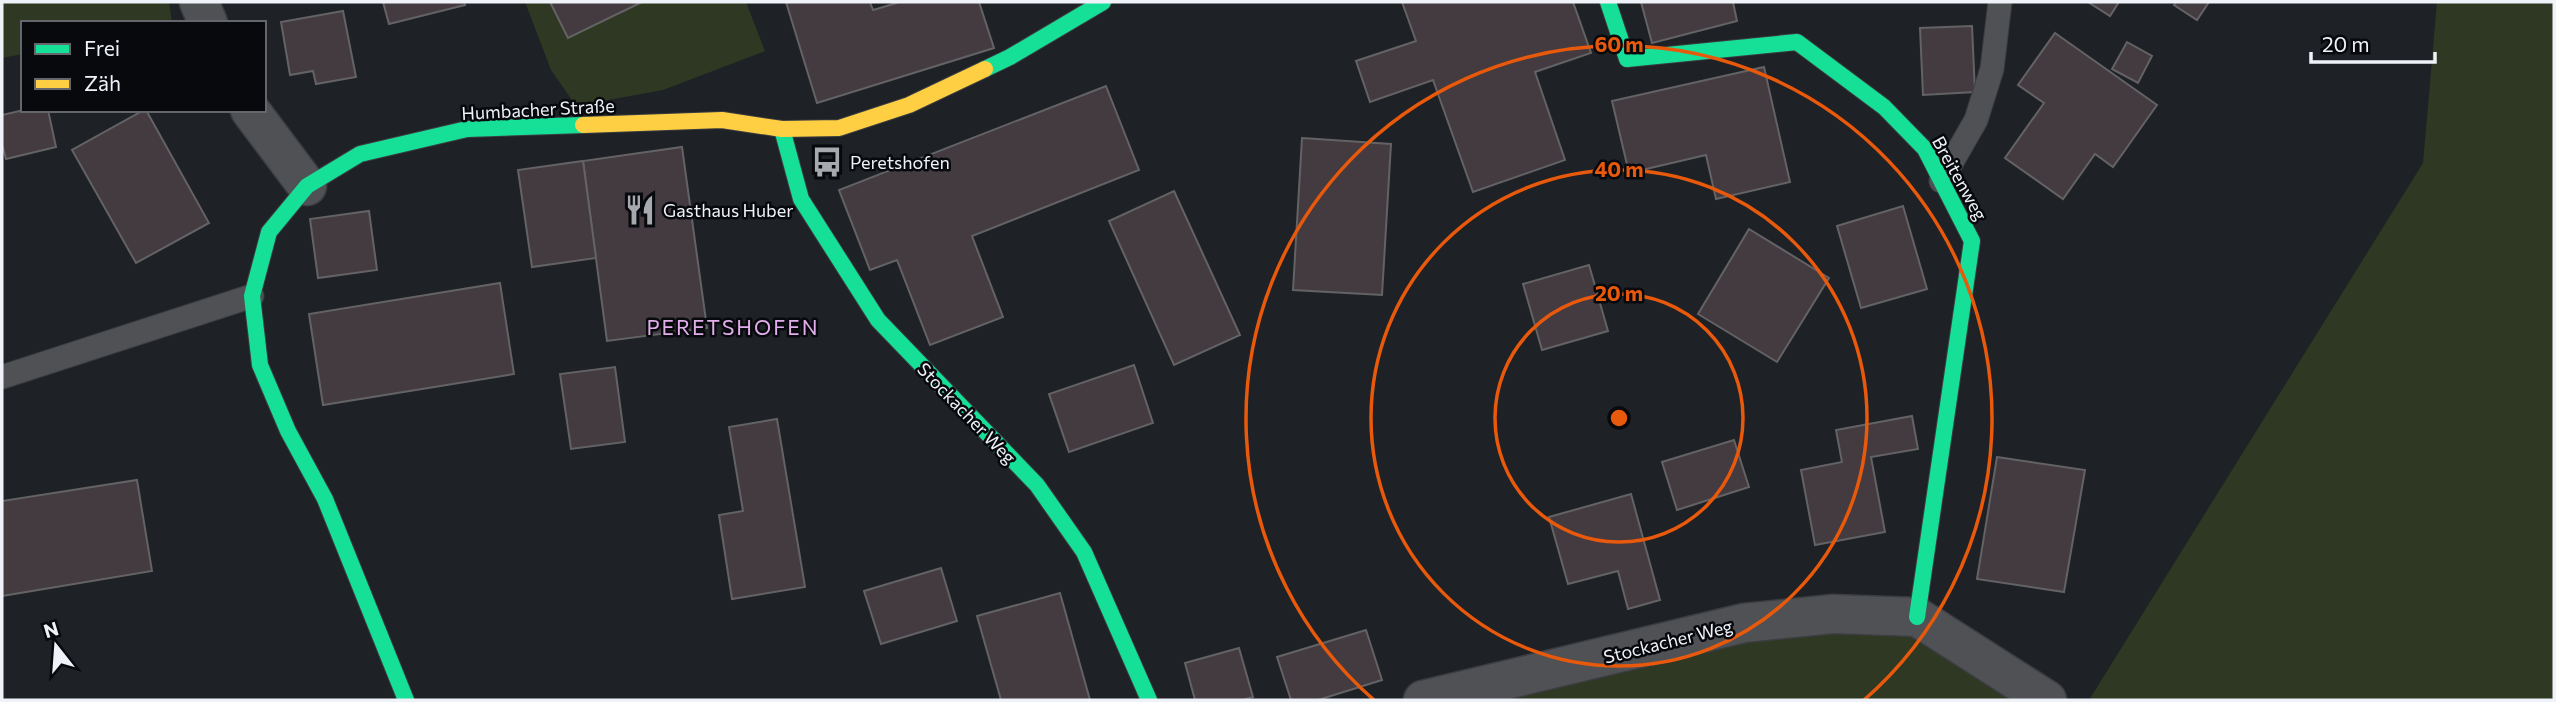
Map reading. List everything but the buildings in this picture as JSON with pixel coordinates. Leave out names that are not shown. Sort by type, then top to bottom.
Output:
[{"type":"street","points":[[199,2],[207,21]]},
{"type":"street","name":"Humbacher Straße","points":[[406,700],[325,499],[288,431],[260,365],[252,296],[269,232],[307,186],[360,154],[467,129],[722,120],[782,129],[839,128],[909,105],[1010,57],[1103,2]]},
{"type":"street","name":"Breitenweg","points":[[1608,2],[1627,59],[1797,42],[1884,107],[1925,149],[1972,241],[1917,617]]},
{"type":"street","points":[[252,112],[307,186]]},
{"type":"street","name":"Stockacher Weg","points":[[782,129],[801,199],[878,320],[1037,485],[1084,552],[1149,700]]},
{"type":"street","name":"Stockacher Weg","points":[[1423,700],[1744,623],[1833,614],[1917,617]]},
{"type":"street","points":[[1917,617],[2047,700]]},
{"type":"lane","points":[[1941,181],[1976,120],[1992,69],[2000,2]]},
{"type":"lane","points":[[2,377],[252,296]]},
{"type":"green space","points":[[2,2],[169,2],[172,21],[21,21],[21,54],[2,58]]},
{"type":"green space","points":[[525,2],[746,2],[765,51],[663,90],[576,106],[551,70]]},
{"type":"green space","points":[[2437,2],[2554,2],[2554,700],[2089,700],[2423,163]]},
{"type":"green space","points":[[1840,625],[1910,630],[2010,700],[1490,700],[1750,638]]},
{"type":"traffic: fast","points":[[985,69],[1103,2]]},
{"type":"traffic: fast","points":[[1608,2],[1627,59],[1797,42],[1884,107],[1925,149],[1972,241],[1917,617]]},
{"type":"traffic: fast","points":[[406,700],[325,499],[288,431],[260,365],[252,296],[269,232],[307,186],[360,154],[467,129],[583,125]]},
{"type":"traffic: fast","points":[[782,129],[801,199],[878,320],[1037,485],[1084,552],[1149,700]]},
{"type":"traffic: slow","points":[[583,125],[722,120],[782,129],[839,128],[909,105],[985,69]]},
{"type":"place","name":"Peretshofen","points":[[827,162]]},
{"type":"place","name":"Gasthaus Huber","points":[[640,210]]},
{"type":"district","name":"PERETSHOFEN","points":[[733,326]]}]
